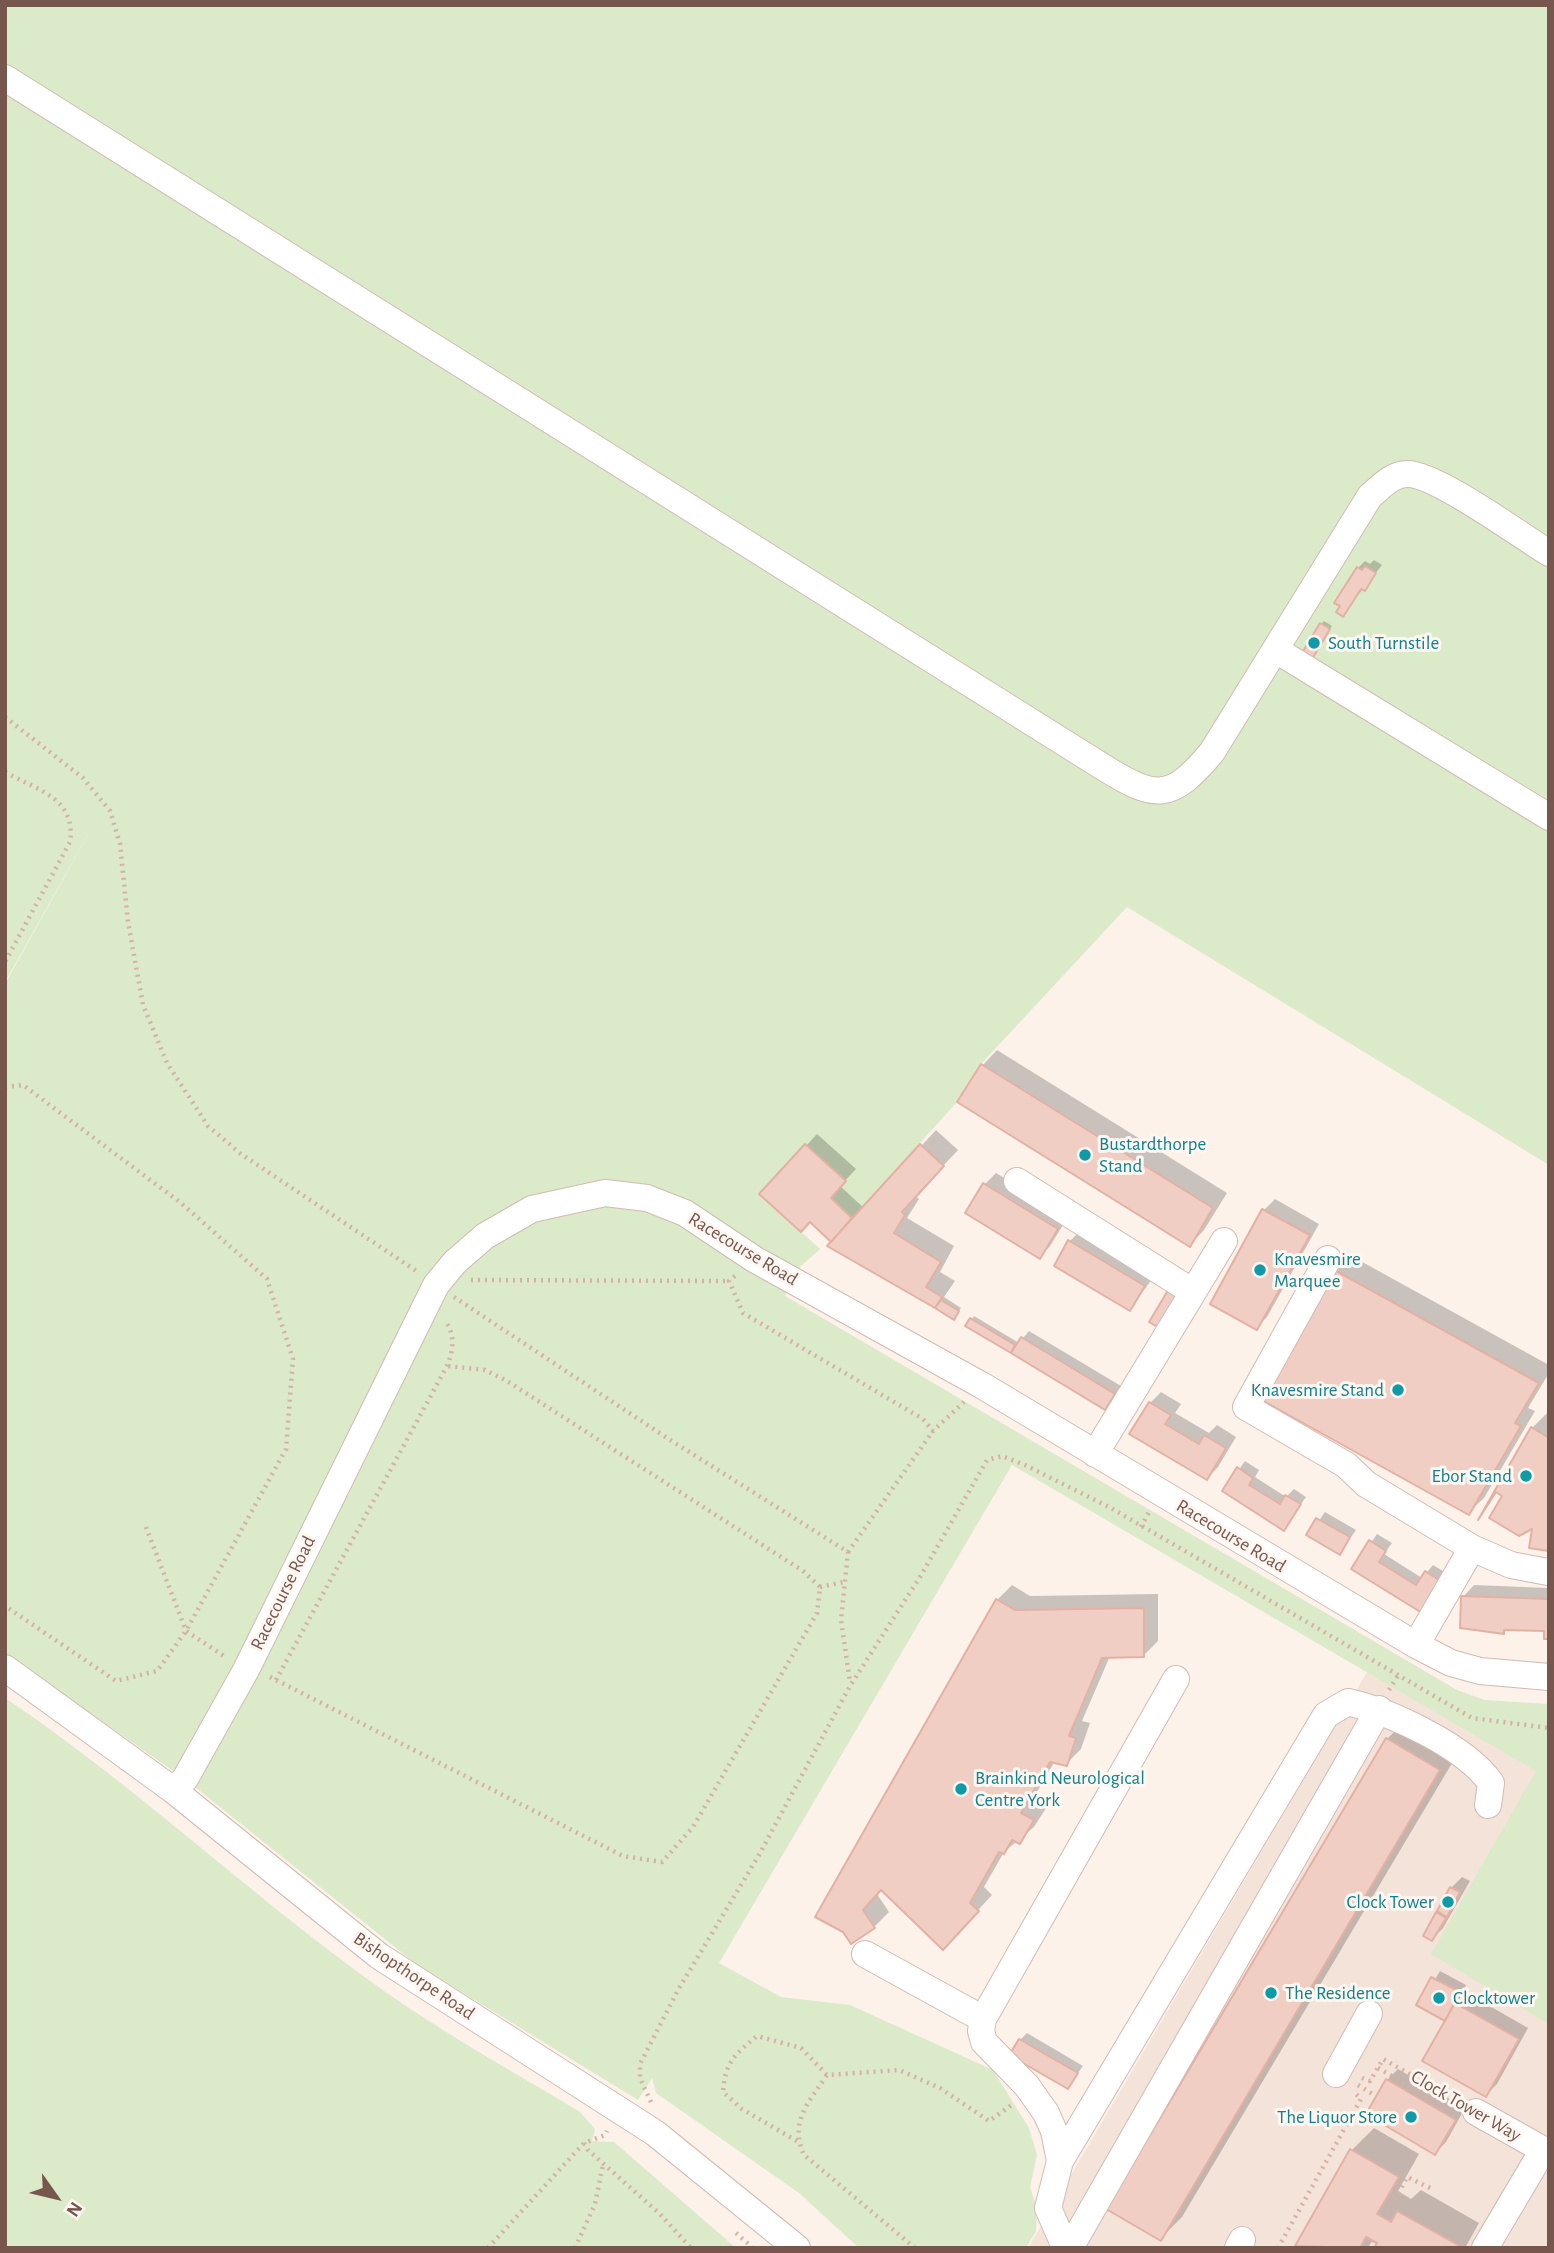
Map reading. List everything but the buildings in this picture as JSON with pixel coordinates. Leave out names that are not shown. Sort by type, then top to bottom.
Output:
[{"type":"street","points":[[5,78],[1129,783],[1148,791],[1171,790],[1193,774],[1212,752],[1370,496],[1389,480],[1407,474],[1433,481],[1549,553]]},
{"type":"street","points":[[1276,650],[1549,817]]},
{"type":"street","points":[[1017,1181],[1194,1292]]},
{"type":"street","name":"Racecourse Road","points":[[173,1790],[185,1779],[246,1670],[430,1295],[455,1262],[485,1236],[532,1209],[605,1193],[647,1198],[685,1213],[754,1259],[982,1386],[1416,1645],[1451,1663],[1480,1671],[1549,1677]]},
{"type":"street","points":[[1095,1454],[1224,1241]]},
{"type":"street","points":[[1328,1259],[1246,1408],[1346,1465],[1366,1484],[1472,1548],[1511,1566],[1548,1573]]},
{"type":"street","points":[[1416,1645],[1472,1548]]},
{"type":"street","name":"Bishopthorpe Road","points":[[5,1668],[173,1790],[379,1956],[655,2133],[797,2248]]},
{"type":"street","points":[[1060,2161],[1046,2113],[1031,2091],[984,2042],[981,2031],[983,2019],[1176,1679]]},
{"type":"street","points":[[1385,1698],[1071,2247],[1062,2240],[1048,2208],[1060,2161],[1326,1715],[1348,1703],[1385,1698],[1480,1768],[1491,1783],[1488,1805]]},
{"type":"street","points":[[865,1954],[983,2019]]},
{"type":"street","points":[[1347,2079],[1369,2014]]},
{"type":"street","name":"Clock Tower Way","points":[[1476,2112],[1546,2151]]},
{"type":"street","points":[[1485,2248],[1546,2151]]},
{"type":"path","points":[[5,717],[83,778],[110,811],[120,844],[128,922],[143,1006],[167,1063],[208,1126],[241,1154],[430,1295],[664,1436],[848,1552]]},
{"type":"path","points":[[5,772],[66,808],[72,823],[70,842],[5,962]]},
{"type":"path","points":[[5,1087],[23,1085],[181,1203],[267,1279],[293,1359],[286,1449],[186,1630],[157,1671],[116,1681],[5,1606]]},
{"type":"path","points":[[455,1262],[467,1280],[729,1281],[754,1259]]},
{"type":"path","points":[[729,1281],[743,1314],[923,1419],[933,1431]]},
{"type":"path","points":[[276,1679],[454,1349],[449,1326],[436,1311],[430,1295]]},
{"type":"path","points":[[447,1366],[485,1370],[507,1381],[803,1571],[820,1587]]},
{"type":"path","points":[[850,1686],[842,1629],[848,1552],[933,1431],[982,1386]]},
{"type":"path","points":[[655,2133],[654,2108],[640,2078],[643,2057],[678,1990],[773,1830],[850,1686],[920,1577],[987,1460],[1002,1456],[1111,1508],[1472,1718],[1549,1728]]},
{"type":"path","points":[[146,1527],[186,1630],[246,1670],[276,1679],[623,1856],[662,1862],[694,1827],[817,1613],[820,1587]]},
{"type":"path","points":[[820,1587],[844,1582]]},
{"type":"path","points":[[1385,1698],[1399,1674]]},
{"type":"path","points":[[798,2141],[742,2109],[723,2092],[724,2071],[736,2053],[757,2036],[801,2048],[827,2075]]},
{"type":"path","name":"Clock Tower Way","points":[[1378,2068],[1383,2059],[1476,2112]]},
{"type":"path","points":[[1347,2079],[1363,2077],[1370,2081],[1378,2068],[1443,2106],[1440,2111]]},
{"type":"path","points":[[827,2075],[899,2070],[940,2088],[989,2121],[1031,2091]]},
{"type":"path","points":[[827,2075],[798,2122],[798,2141],[804,2155],[915,2248]]},
{"type":"path","points":[[1347,2079],[1376,2096]]},
{"type":"path","points":[[1278,2248],[1360,2099],[1353,2094],[1347,2079]]},
{"type":"path","points":[[488,2248],[584,2143],[604,2135],[619,2108]]},
{"type":"path","points":[[584,2143],[603,2164],[660,2214],[691,2248]]},
{"type":"path","points":[[575,2248],[595,2204],[603,2164]]},
{"type":"path","points":[[1385,2218],[1407,2177],[1430,2188]]},
{"type":"path","points":[[1368,2248],[1372,2241]]},
{"type":"shaded area","points":[[1370,1667],[1546,1769],[1549,2248],[1028,2248]]},
{"type":"green space","points":[[5,5],[1549,5],[1549,1165],[1127,907],[981,1064],[957,1102],[852,1218],[831,1198],[846,1181],[805,1144],[759,1194],[820,1249],[800,1267],[785,1296],[1457,1690],[1485,1700],[1549,1704],[1549,2024],[1431,1954],[1536,1771],[1012,1465],[719,1963],[781,1997],[850,2005],[993,2070],[1029,2128],[1037,2155],[1030,2187],[1037,2209],[1036,2231],[1026,2248],[859,2248],[799,2193],[656,2093],[652,2078],[638,2100],[416,1964],[185,1779],[5,1654],[5,984],[99,815],[5,982]]},
{"type":"green space","points":[[5,1698],[109,1773],[308,1935],[360,1973],[432,2023],[580,2112],[595,2129],[592,2141],[614,2142],[736,2248],[5,2248]]},
{"type":"place","name":"South Turnstile","points":[[1314,643]]},
{"type":"place","name":"Bustardthorpe Stand","points":[[1085,1155]]},
{"type":"place","name":"Knavesmire Marquee","points":[[1260,1270]]},
{"type":"place","name":"Knavesmire Stand","points":[[1398,1390]]},
{"type":"place","name":"Ebor Stand","points":[[1526,1476]]},
{"type":"place","name":"Brainkind Neurological Centre York","points":[[961,1789]]},
{"type":"place","name":"Clock Tower","points":[[1448,1902]]},
{"type":"place","name":"The Residence","points":[[1271,1993]]},
{"type":"place","name":"Clocktower","points":[[1439,1998]]},
{"type":"place","name":"The Liquor Store","points":[[1411,2117]]}]
